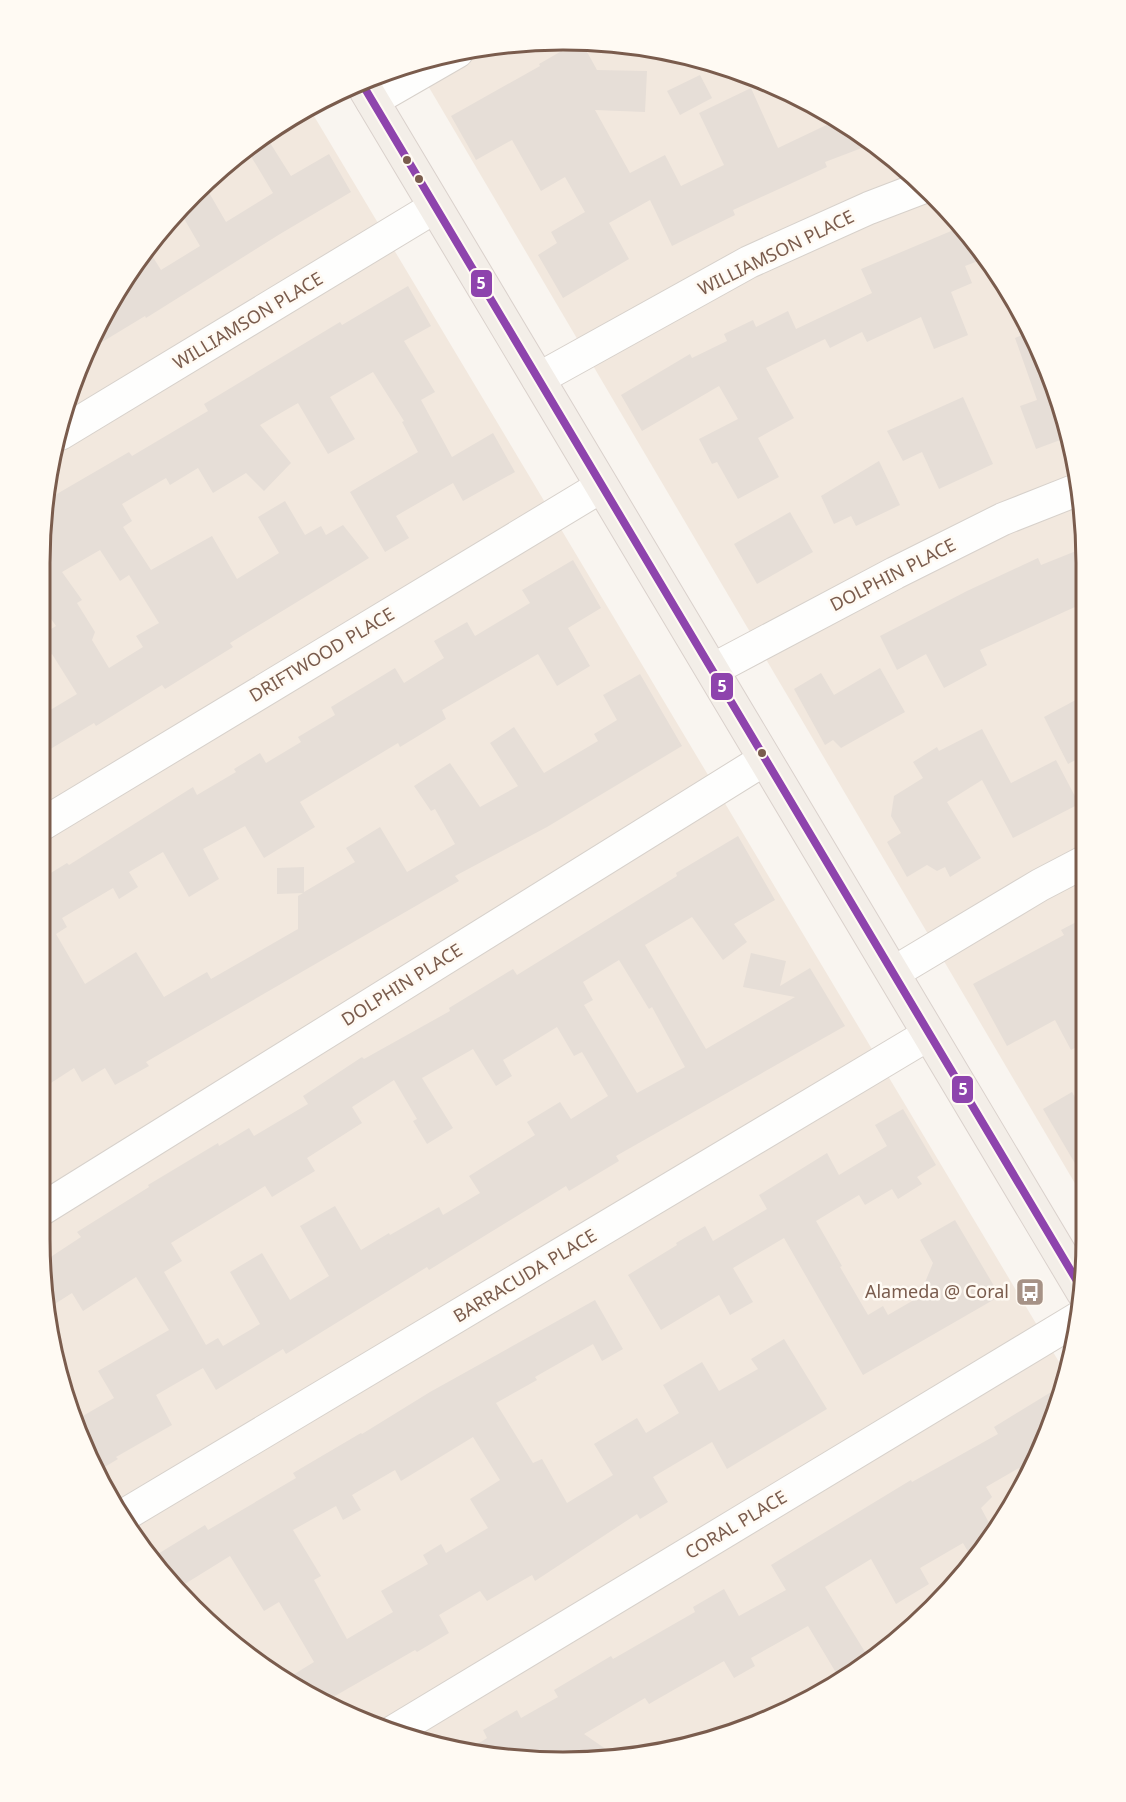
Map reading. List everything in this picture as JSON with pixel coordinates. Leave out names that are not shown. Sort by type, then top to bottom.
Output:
[{"type":"main road","points":[[366,92],[892,973],[1075,1272]]},
{"type":"street","points":[[366,92],[405,75]]},
{"type":"street","name":"WILLIAMSON PLACE","points":[[538,379],[749,262],[869,208],[916,190]]},
{"type":"street","name":"WILLIAMSON PLACE","points":[[67,430],[435,207]]},
{"type":"street","name":"DRIFTWOOD PLACE","points":[[50,820],[602,486]]},
{"type":"street","name":"DOLPHIN PLACE","points":[[712,670],[895,573],[1003,519],[1071,492]]},
{"type":"street","name":"DOLPHIN PLACE","points":[[50,1205],[765,759]]},
{"type":"street","points":[[892,973],[1076,866]]},
{"type":"street","name":"BARRACUDA PLACE","points":[[129,1512],[929,1034]]},
{"type":"street","name":"CORAL PLACE","points":[[402,1726],[1069,1323]]},
{"type":"shaded area","points":[[529,51],[597,51],[663,59],[696,67],[760,89],[820,118],[876,156],[902,177],[949,224],[970,250],[1008,306],[1037,366],[1059,430],[1067,463],[1075,529],[1076,1185],[419,70],[463,59],[496,54]]},
{"type":"shaded area","points":[[313,114],[1061,1365],[1037,1436],[1008,1496],[970,1552],[949,1578],[902,1625],[848,1666],[790,1700],[728,1725],[663,1743],[597,1751],[563,1752],[529,1751],[463,1743],[430,1735],[366,1713],[306,1684],[278,1666],[224,1625],[200,1602],[177,1578],[136,1524],[118,1496],[89,1436],[67,1372],[59,1339],[51,1273],[50,1239],[50,563],[51,529],[59,463],[77,398],[102,336],[118,306],[156,250],[177,224],[224,177],[278,136]]},
{"type":"building","points":[[563,50],[586,51],[597,70],[647,71],[645,112],[595,110],[630,173],[665,155],[681,186],[724,165],[699,113],[751,88],[778,148],[829,124],[864,147],[825,162],[827,167],[733,210],[735,215],[672,246],[650,200],[609,223],[629,259],[563,298],[538,255],[557,243],[551,232],[585,212],[565,177],[541,191],[512,140],[476,160],[451,116],[540,66],[539,64]]},
{"type":"building","points":[[700,75],[712,98],[680,115],[667,91]]},
{"type":"building","points":[[269,142],[291,176],[329,154],[351,192],[146,318],[145,316],[98,344],[118,306],[152,256],[161,270],[200,246],[183,217],[209,192],[226,222],[273,193],[251,156]]},
{"type":"building","points":[[954,230],[978,261],[965,266],[972,283],[951,292],[968,335],[934,349],[921,317],[867,342],[862,332],[830,348],[825,339],[766,368],[794,418],[758,438],[779,477],[738,499],[717,462],[712,464],[699,439],[738,419],[719,386],[642,431],[621,395],[690,354],[692,358],[727,341],[724,334],[753,320],[756,327],[788,311],[796,329],[872,293],[861,269]]},
{"type":"building","points":[[408,286],[431,326],[404,341],[435,392],[421,400],[452,457],[493,433],[515,472],[463,501],[453,483],[396,516],[409,538],[385,552],[350,492],[418,452],[402,422],[404,421],[373,372],[330,397],[355,439],[328,454],[298,403],[260,425],[291,463],[264,491],[246,473],[213,493],[198,468],[170,485],[166,478],[122,504],[132,521],[123,527],[151,570],[212,536],[237,579],[279,553],[258,517],[285,501],[305,535],[321,526],[326,535],[343,525],[369,558],[230,643],[233,647],[165,689],[162,685],[96,726],[94,723],[50,749],[50,710],[77,694],[52,654],[50,655],[50,630],[56,626],[50,617],[51,529],[54,496],[129,452],[132,456],[208,411],[204,404],[340,322],[342,325]],"holes":[[[100,550],[120,581],[129,575],[159,623],[136,636],[143,647],[109,668],[92,640],[95,632],[77,603],[82,600],[62,572]]]},
{"type":"building","points":[[1024,336],[1049,398],[1061,440],[1036,449],[1020,406],[1037,400],[1015,338]]},
{"type":"building","points":[[963,397],[993,464],[939,489],[922,452],[903,461],[887,431]]},
{"type":"building","points":[[879,461],[900,505],[856,526],[851,516],[834,524],[821,496]]},
{"type":"building","points":[[790,512],[813,552],[757,584],[734,544]]},
{"type":"building","points":[[1076,551],[1076,607],[980,650],[987,665],[944,688],[926,654],[897,670],[880,636],[967,591],[1038,558],[1041,565]]},
{"type":"building","points":[[573,560],[601,608],[568,628],[590,666],[557,686],[538,654],[442,710],[446,719],[400,747],[398,743],[300,802],[315,827],[264,858],[245,826],[203,849],[219,879],[189,897],[163,852],[129,872],[138,887],[119,899],[113,888],[62,918],[67,927],[56,934],[85,984],[136,952],[164,997],[207,972],[211,979],[298,929],[298,896],[303,893],[277,894],[277,868],[304,867],[304,892],[355,862],[346,848],[380,827],[407,872],[455,844],[435,809],[431,811],[414,786],[450,763],[480,807],[518,786],[490,743],[514,727],[544,773],[598,741],[594,734],[617,720],[603,695],[640,674],[682,746],[547,827],[455,876],[459,881],[146,1062],[149,1066],[115,1085],[105,1068],[82,1082],[74,1068],[50,1084],[50,873],[67,863],[69,865],[193,787],[197,795],[236,772],[234,769],[260,753],[266,763],[301,742],[298,737],[335,715],[331,707],[395,668],[404,683],[444,658],[434,641],[467,622],[475,636],[530,603],[522,590]]},
{"type":"building","points":[[880,668],[905,712],[841,748],[833,740],[825,745],[794,689],[821,673],[834,695]]},
{"type":"building","points":[[1076,700],[1076,760],[1068,764],[1044,717]]},
{"type":"building","points":[[982,729],[1011,783],[1056,760],[1076,798],[1076,806],[1013,838],[982,780],[947,802],[981,858],[950,877],[945,867],[937,871],[927,865],[907,877],[887,842],[901,833],[891,816],[894,796],[923,778],[913,762],[937,747],[939,751]]},
{"type":"building","points":[[738,836],[775,900],[734,924],[747,942],[723,960],[692,917],[645,945],[706,1049],[795,997],[743,987],[751,953],[786,961],[780,986],[810,968],[845,1026],[616,1156],[619,1161],[569,1191],[566,1186],[429,1270],[427,1267],[286,1354],[283,1349],[216,1390],[203,1368],[156,1395],[172,1425],[116,1457],[118,1459],[103,1468],[82,1417],[114,1398],[98,1371],[169,1330],[136,1277],[83,1311],[72,1293],[54,1305],[51,1257],[81,1237],[77,1232],[149,1187],[148,1185],[218,1143],[219,1146],[249,1128],[254,1136],[308,1104],[303,1096],[362,1057],[364,1059],[450,1011],[449,1008],[513,969],[517,975],[677,876],[676,873]],"holes":[[[619,960],[649,1009],[652,1007],[685,1067],[637,1093],[584,1005],[593,1000],[583,982]],[[557,1027],[574,1056],[582,1052],[608,1096],[571,1119],[560,1102],[527,1122],[535,1135],[469,1176],[480,1193],[443,1215],[439,1207],[361,1250],[335,1206],[300,1226],[329,1276],[290,1300],[262,1253],[230,1272],[260,1324],[223,1346],[218,1338],[206,1345],[164,1272],[182,1261],[171,1243],[265,1186],[272,1197],[315,1171],[307,1158],[362,1123],[352,1107],[394,1080],[417,1119],[413,1121],[427,1144],[453,1128],[422,1078],[473,1049],[496,1086],[512,1076],[503,1060]]]},
{"type":"building","points":[[1076,922],[1076,1047],[1071,1050],[1055,1020],[1007,1046],[973,984],[1064,935],[1061,930]]},
{"type":"building","points":[[1072,1092],[1076,1099],[1076,1165],[1043,1109]]},
{"type":"building","points":[[903,1109],[936,1165],[917,1177],[922,1184],[898,1199],[892,1189],[865,1205],[859,1195],[816,1221],[868,1315],[883,1306],[888,1315],[919,1297],[933,1263],[920,1240],[955,1220],[1000,1296],[863,1375],[784,1238],[733,1268],[753,1302],[730,1315],[719,1295],[661,1330],[628,1275],[705,1226],[713,1241],[767,1209],[759,1195],[827,1153],[839,1175],[887,1146],[875,1125]]},
{"type":"building","points":[[595,1300],[623,1349],[602,1361],[593,1344],[535,1377],[537,1380],[496,1403],[533,1463],[542,1459],[567,1503],[613,1475],[594,1444],[637,1418],[646,1433],[679,1413],[663,1385],[702,1362],[719,1391],[758,1369],[751,1359],[784,1339],[827,1409],[727,1469],[712,1442],[653,1477],[668,1502],[640,1519],[637,1514],[535,1581],[532,1575],[487,1601],[480,1591],[439,1615],[449,1633],[332,1698],[292,1675],[314,1662],[279,1602],[264,1611],[230,1556],[184,1585],[158,1554],[205,1525],[208,1530],[296,1478],[293,1473],[430,1392]],"holes":[[[473,1437],[500,1480],[470,1499],[488,1528],[446,1553],[441,1544],[423,1555],[428,1564],[381,1591],[393,1612],[347,1639],[314,1580],[321,1576],[293,1530],[336,1506],[343,1520],[361,1510],[352,1495],[395,1470],[401,1481]]]},
{"type":"building","points":[[1053,1391],[1021,1471],[1019,1468],[986,1487],[992,1497],[981,1508],[990,1524],[969,1553],[963,1543],[920,1568],[929,1584],[896,1604],[871,1559],[825,1587],[866,1653],[836,1673],[808,1626],[751,1658],[755,1666],[734,1678],[724,1661],[649,1704],[645,1698],[584,1734],[607,1750],[529,1751],[476,1745],[487,1738],[483,1730],[517,1710],[521,1718],[558,1697],[554,1690],[611,1656],[613,1659],[695,1612],[693,1607],[724,1589],[739,1616],[786,1590],[771,1565],[911,1480],[912,1482],[998,1434],[994,1427]]},
{"type":"transit line","name":"5","points":[[365,89],[1075,1277]]},
{"type":"place","name":"Alameda @ Coral","points":[[1030,1292]]}]
